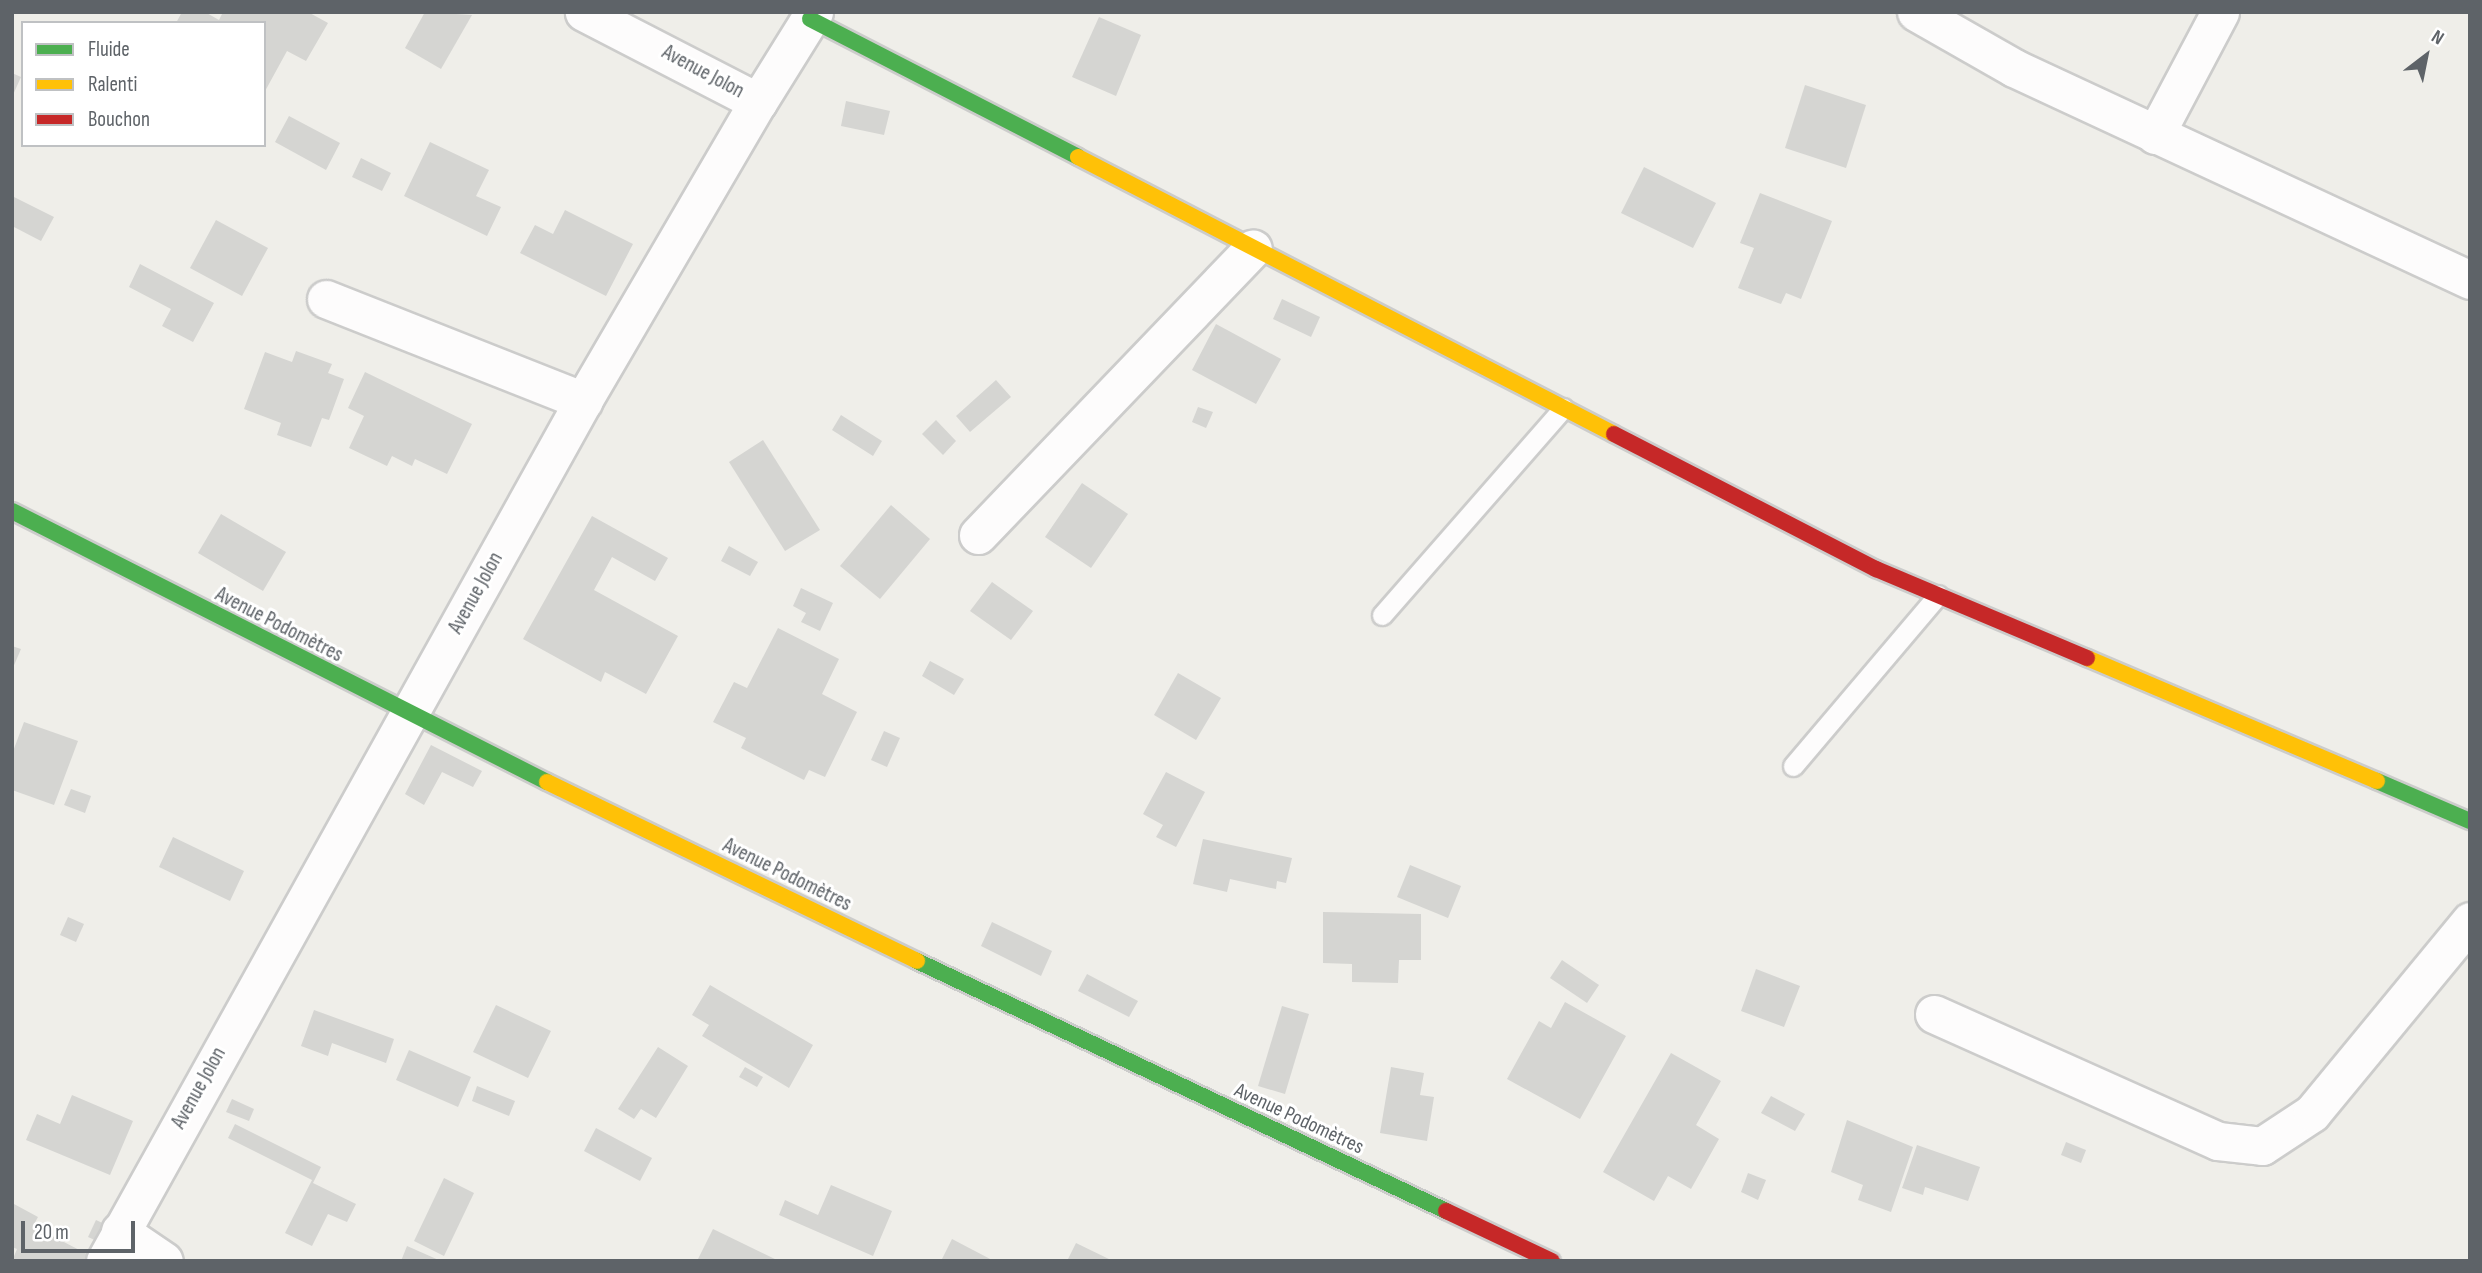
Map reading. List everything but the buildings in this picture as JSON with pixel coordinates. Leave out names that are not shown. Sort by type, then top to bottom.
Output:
[{"type":"street","name":"Avenue Jolon","points":[[113,1246],[583,401],[758,102],[584,12]]},
{"type":"street","points":[[1916,12],[2014,68],[2470,279]]},
{"type":"street","points":[[2155,135],[2220,12]]},
{"type":"street","points":[[758,102],[812,16],[1253,248],[1876,569],[2470,821]]},
{"type":"street","points":[[978,535],[1253,248]]},
{"type":"street","points":[[326,299],[583,401]]},
{"type":"street","name":"Avenue Podomètres","points":[[12,511],[409,715],[1018,1010],[1552,1261]]},
{"type":"street","points":[[1934,1014],[2218,1140],[2262,1146],[2312,1113],[2470,921]]},
{"type":"street","points":[[113,1246],[164,1261]]},
{"type":"lane","points":[[1382,615],[1563,408]]},
{"type":"lane","points":[[1793,766],[1938,595]]},
{"type":"traffic: fast","points":[[810,19],[1078,157]]},
{"type":"traffic: fast","points":[[12,511],[547,782]]},
{"type":"traffic: fast","points":[[2377,781],[2470,821]]},
{"type":"traffic: fast","points":[[917,961],[1446,1211]]},
{"type":"traffic: slow","points":[[1078,157],[1614,434]]},
{"type":"traffic: slow","points":[[2087,658],[2377,781]]},
{"type":"traffic: slow","points":[[547,782],[917,961]]},
{"type":"traffic: jam","points":[[1614,434],[1876,569],[2087,658]]},
{"type":"traffic: jam","points":[[1446,1211],[1552,1261]]}]
